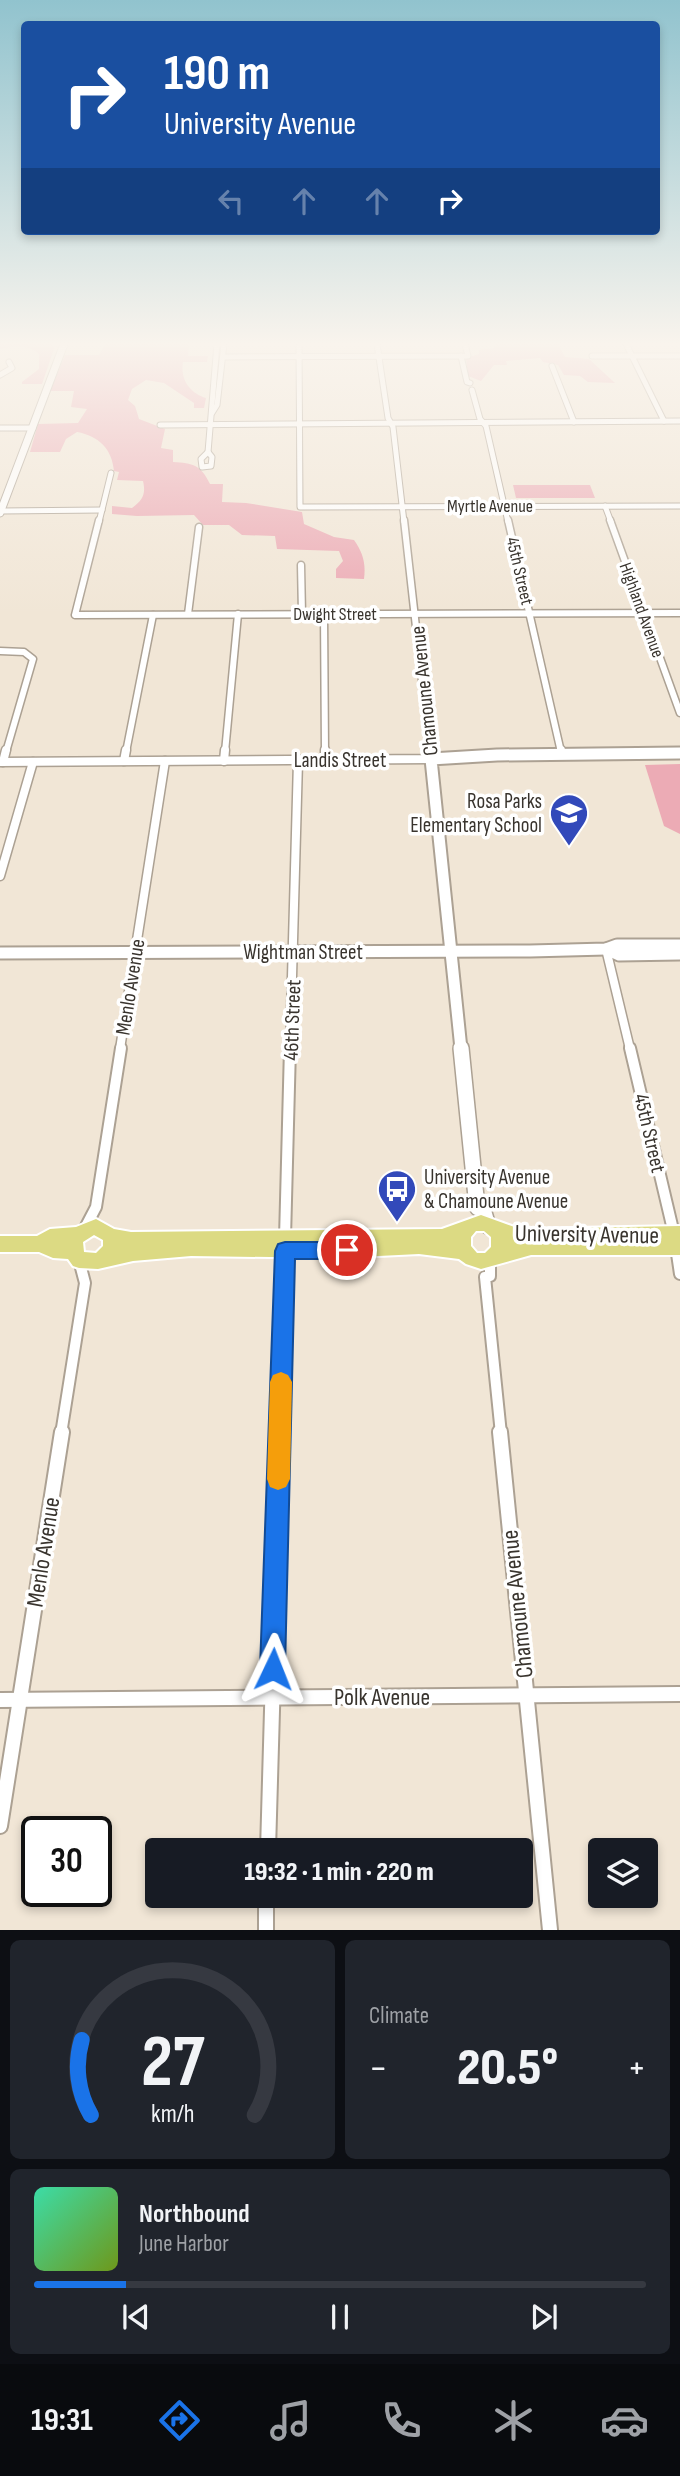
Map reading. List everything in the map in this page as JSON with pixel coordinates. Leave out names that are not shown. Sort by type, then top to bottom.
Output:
[{"type":"main road","points":[[0,512],[31,434]]},
{"type":"main road","name":"Landis Street","points":[[431,759],[680,753]]},
{"type":"main road","name":"Chamoune Avenue","points":[[431,759],[478,1208],[483,1209],[491,1227]]},
{"type":"main road","name":"Wightman Street","points":[[0,953],[450,951],[680,945]]},
{"type":"main road","name":"Wightman Street","points":[[606,949],[619,955],[680,954]]},
{"type":"main road","points":[[478,1208],[474,1210],[461,1240],[483,1261],[502,1244],[491,1227]]},
{"type":"main road","name":"University Avenue","points":[[678,1241],[520,1237],[491,1227],[468,1228],[442,1237],[285,1244],[158,1250],[101,1259],[78,1244],[96,1227],[131,1240],[285,1244],[386,1250],[443,1246],[483,1261],[531,1248],[678,1241]]},
{"type":"main road","points":[[101,1259],[111,1247],[109,1234]]},
{"type":"main road","points":[[0,1244],[40,1244],[52,1250],[78,1244]]},
{"type":"street","points":[[208,452],[210,434]]},
{"type":"street","name":"Myrtle Avenue","points":[[300,434],[300,507],[680,506]]},
{"type":"street","name":"Chamoune Avenue","points":[[394,434],[431,759]]},
{"type":"street","name":"45th Street","points":[[488,434],[562,755]]},
{"type":"street","points":[[0,512],[102,510],[111,473]]},
{"type":"street","name":"Highland Avenue","points":[[605,506],[680,713]]},
{"type":"street","name":"Dwight Street","points":[[102,510],[75,615],[680,612]]},
{"type":"street","points":[[188,614],[199,527]]},
{"type":"street","points":[[302,565],[302,614]]},
{"type":"street","points":[[224,761],[238,614]]},
{"type":"street","points":[[324,614],[325,760]]},
{"type":"street","points":[[124,761],[153,615]]},
{"type":"street","points":[[0,651],[24,652],[33,659],[2,762]]},
{"type":"street","name":"Landis Street","points":[[2,762],[431,759]]},
{"type":"street","name":"Menlo Avenue","points":[[78,1244],[95,1213],[165,761]]},
{"type":"street","name":"46th Street","points":[[268,1838],[298,761]]},
{"type":"street","points":[[0,876],[33,762]]},
{"type":"street","name":"45th Street","points":[[606,949],[678,1241],[680,1274]]},
{"type":"street","points":[[95,1213],[109,1234]]},
{"type":"street","points":[[78,1244],[86,1278]]},
{"type":"street","name":"Menlo Avenue","points":[[0,1826],[86,1278],[101,1259]]},
{"type":"street","name":"Chamoune Avenue","points":[[483,1261],[550,1930]]},
{"type":"street","name":"Polk Avenue","points":[[0,1700],[680,1694]]},
{"type":"street","points":[[265,1930],[266,1908]]},
{"type":"shaded area","points":[[35,434],[74,434],[66,439],[60,452],[30,452]]},
{"type":"shaded area","points":[[85,434],[164,434],[161,448],[173,450],[173,462],[196,466],[210,484],[223,484],[222,502],[302,512],[304,524],[334,537],[354,540],[363,558],[364,579],[336,578],[336,569],[343,561],[339,551],[277,549],[275,536],[242,535],[229,525],[203,525],[194,515],[112,514],[112,506],[132,508],[139,502],[144,493],[143,481],[117,480],[119,472],[114,471],[107,450]]},
{"type":"shaded area","points":[[513,485],[590,485],[595,498],[516,498]]},
{"type":"shaded area","points":[[680,764],[680,834],[664,826],[645,765]]},
{"type":"slow traffic","points":[[278,1479],[281,1382]]},
{"type":"place","name":"Rosa Parks Elementary School","points":[[569,847]]},
{"type":"place","name":"University Avenue & Chamoune Avenue","points":[[397,1223]]},
{"type":"route","points":[[273,1669],[285,1251],[347,1250]]}]
